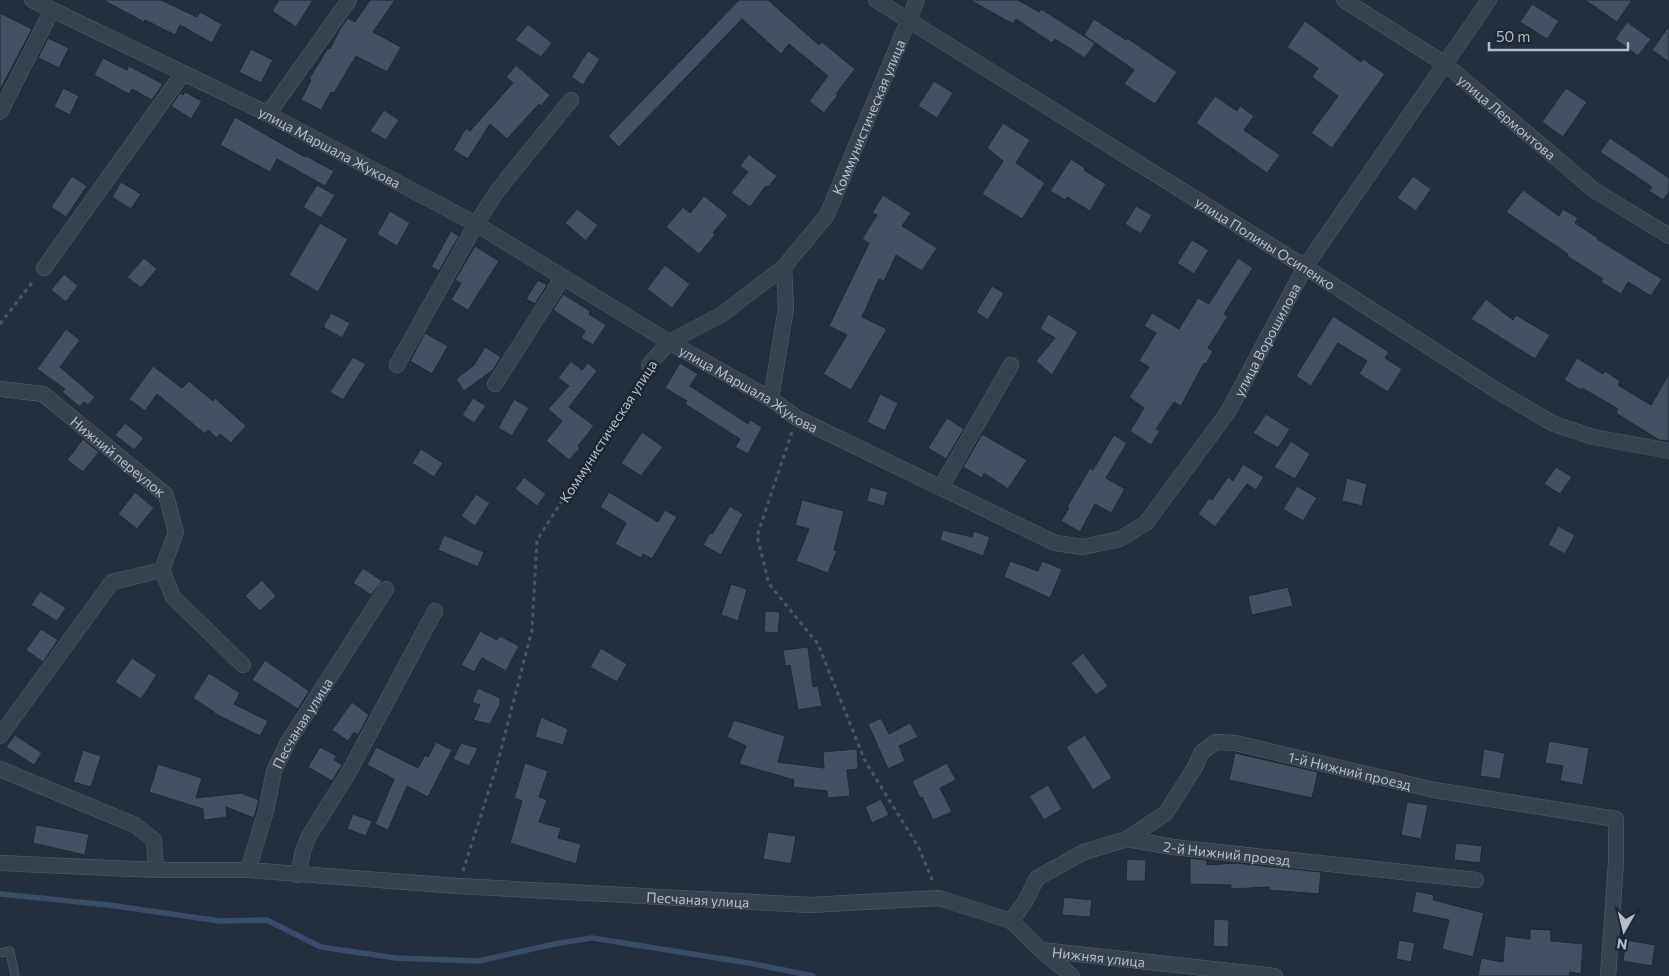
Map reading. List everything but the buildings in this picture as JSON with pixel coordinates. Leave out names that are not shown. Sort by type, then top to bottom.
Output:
[{"type":"street","name":"улица Маршала Жукова","points":[[32,0],[268,114],[476,224],[669,342],[771,399],[797,418],[1056,543]]},
{"type":"street","points":[[268,114],[349,0]]},
{"type":"street","name":"улица Полины Осипенко","points":[[876,0],[1305,267],[1499,392],[1554,424],[1593,437],[1669,451]]},
{"type":"street","name":"Коммунистическая улица","points":[[649,364],[669,342],[721,316],[784,267],[827,215],[917,0]]},
{"type":"street","name":"улица Лермонтова","points":[[1344,0],[1444,64],[1594,190],[1669,236]]},
{"type":"street","name":"улица Ворошилова","points":[[1056,543],[1083,548],[1120,539],[1146,523],[1228,412],[1305,267],[1489,0]]},
{"type":"street","points":[[0,112],[52,10]]},
{"type":"street","points":[[44,268],[183,73]]},
{"type":"street","points":[[397,365],[476,224],[498,190],[571,100]]},
{"type":"street","points":[[771,399],[786,308],[784,267]]},
{"type":"street","points":[[495,384],[563,277]]},
{"type":"street","points":[[941,487],[1011,365]]},
{"type":"street","name":"Нижний переулок","points":[[0,389],[43,394],[166,495],[176,532],[162,570]]},
{"type":"street","points":[[0,736],[112,582],[162,570],[173,597],[243,665]]},
{"type":"street","name":"Песчаная улица","points":[[248,870],[266,811],[274,771],[288,742],[386,589]]},
{"type":"street","points":[[298,875],[303,851],[309,836],[349,772],[435,611]]},
{"type":"street","name":"1-й Нижний проезд","points":[[1128,838],[1166,813],[1195,767],[1202,752],[1216,742],[1235,743],[1434,790],[1616,819],[1616,863],[1608,976]]},
{"type":"street","points":[[0,769],[134,825],[154,840],[156,870]]},
{"type":"street","name":"2-й Нижний проезд","points":[[1011,921],[1026,902],[1037,878],[1084,852],[1128,838],[1173,847],[1476,880]]},
{"type":"street","name":"Песчаная улица","points":[[0,863],[156,870],[248,870],[458,886],[810,905],[939,898],[1011,921],[1072,976]]},
{"type":"street","name":"Нижняя улица","points":[[1041,950],[1275,976]]},
{"type":"lane","points":[[0,953],[10,951],[15,976]]},
{"type":"path","points":[[0,324],[44,268]]},
{"type":"path","name":"Коммунистическая улица","points":[[458,886],[497,765],[532,630],[537,540],[649,364]]},
{"type":"path","points":[[797,418],[757,536],[769,584],[818,644],[865,761],[919,848],[939,898]]},
{"type":"waterway","points":[[0,894],[109,905],[220,921],[267,920],[321,947],[396,958],[479,961],[554,944],[592,938],[749,963],[813,976]]}]
